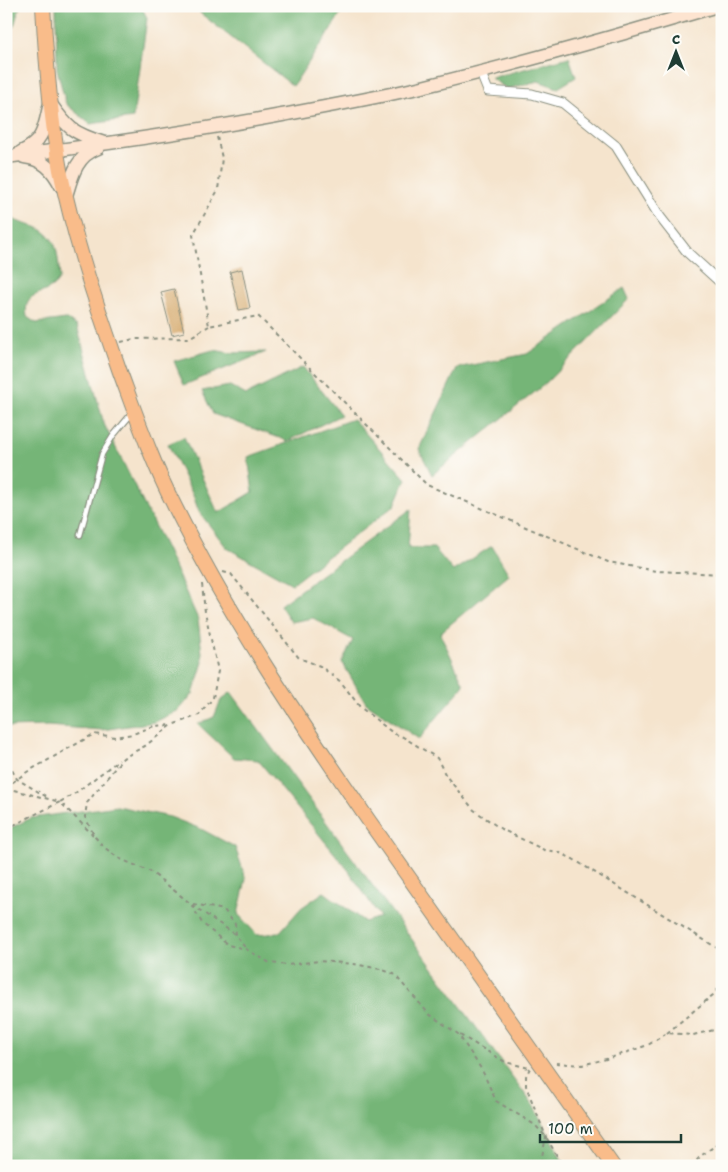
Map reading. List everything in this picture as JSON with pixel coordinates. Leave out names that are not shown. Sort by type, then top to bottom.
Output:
[{"type":"main road","points":[[43,6],[50,102],[66,196],[84,262],[110,344],[134,411],[174,505],[242,631],[284,697],[448,934],[535,1065],[612,1166]]},
{"type":"street","points":[[9,157],[215,127],[338,105],[422,87],[643,28],[717,6]]},
{"type":"street","points":[[480,71],[488,91],[532,94],[563,103],[616,146],[660,218],[688,253],[722,284]]},
{"type":"street","points":[[50,102],[68,128],[78,134],[107,144]]},
{"type":"street","points":[[9,157],[35,144],[41,137],[50,102]]},
{"type":"street","points":[[66,196],[78,163],[92,150],[107,144]]},
{"type":"street","points":[[9,157],[29,158],[47,165],[54,172],[66,196]]},
{"type":"lane","points":[[80,535],[102,454],[113,436],[134,411]]},
{"type":"path","points":[[209,326],[193,236],[218,190],[222,158],[215,127]]},
{"type":"path","points":[[110,344],[134,339],[189,338],[209,326],[258,316],[427,485],[608,562],[656,571],[722,574]]},
{"type":"path","points":[[6,787],[27,772],[94,734],[114,737],[133,734],[154,726],[172,725],[199,715],[213,698],[218,671],[204,612],[202,586],[207,569],[231,574],[299,658],[320,666],[341,682],[360,707],[386,728],[437,758],[446,776],[474,810],[501,830],[544,850],[558,852],[573,859],[722,951]]},
{"type":"path","points":[[6,830],[74,794],[123,758],[145,746],[172,725]]},
{"type":"path","points":[[104,847],[95,837],[85,817],[87,803],[123,758]]},
{"type":"path","points":[[6,766],[12,770],[17,779],[51,799]]},
{"type":"path","points":[[6,787],[60,802],[104,847],[118,858],[151,872],[190,904],[236,935],[246,949]]},
{"type":"path","points":[[190,904],[224,910],[234,924],[236,935]]},
{"type":"path","points":[[190,904],[202,923],[228,945],[246,949],[270,963],[287,965],[319,962],[354,964],[394,974],[429,1014],[505,1062],[535,1065],[582,1065],[648,1046],[713,996],[722,984]]},
{"type":"path","points":[[667,1033],[693,1035],[722,1028]]},
{"type":"path","points":[[458,1034],[482,1070],[496,1101],[535,1124],[546,1137]]},
{"type":"path","points":[[535,1065],[526,1076],[526,1086],[546,1137],[563,1166]]},
{"type":"path","points":[[540,1166],[546,1137]]},
{"type":"path","points":[[692,1166],[702,1155],[722,1141]]},
{"type":"green space","points":[[6,6],[20,6],[13,29],[6,38]]},
{"type":"green space","points":[[56,6],[141,6],[147,18],[133,118],[90,124],[66,104],[57,69]]},
{"type":"green space","points":[[202,6],[346,6],[293,86],[200,13]]},
{"type":"green space","points":[[569,57],[576,77],[558,88],[538,81],[507,89],[491,78]]},
{"type":"green space","points":[[6,213],[17,221],[43,231],[54,243],[60,278],[52,287],[29,299],[26,309],[27,317],[36,323],[66,319],[77,326],[104,424],[167,551],[198,619],[203,662],[193,694],[179,710],[155,722],[102,730],[48,726],[6,727]]},
{"type":"green space","points":[[624,288],[629,299],[546,383],[432,475],[419,449],[457,368],[527,354]]},
{"type":"green space","points":[[213,350],[231,353],[266,352],[184,385],[174,361]]},
{"type":"green space","points":[[303,367],[341,415],[288,441],[213,414],[202,391],[230,386],[246,395]]},
{"type":"green space","points":[[353,419],[406,479],[395,505],[292,584],[227,548],[199,512],[193,495],[168,444],[184,437],[218,513],[253,492],[248,457]]},
{"type":"green space","points":[[411,509],[408,548],[434,548],[453,571],[492,546],[509,575],[440,633],[464,685],[419,739],[366,703],[342,662],[353,640],[313,618],[291,622],[280,605]]},
{"type":"green space","points":[[231,692],[533,1105],[565,1166],[6,1166],[6,830],[31,818],[117,806],[170,817],[201,829],[235,847],[246,879],[238,914],[257,935],[279,933],[301,908],[324,892],[365,922],[380,917],[349,871],[258,760],[234,758],[198,724],[214,717],[221,700]]},
{"type":"building","points":[[242,269],[250,308],[239,310],[230,272]]},
{"type":"building","points":[[174,289],[184,332],[172,335],[161,292]]}]
